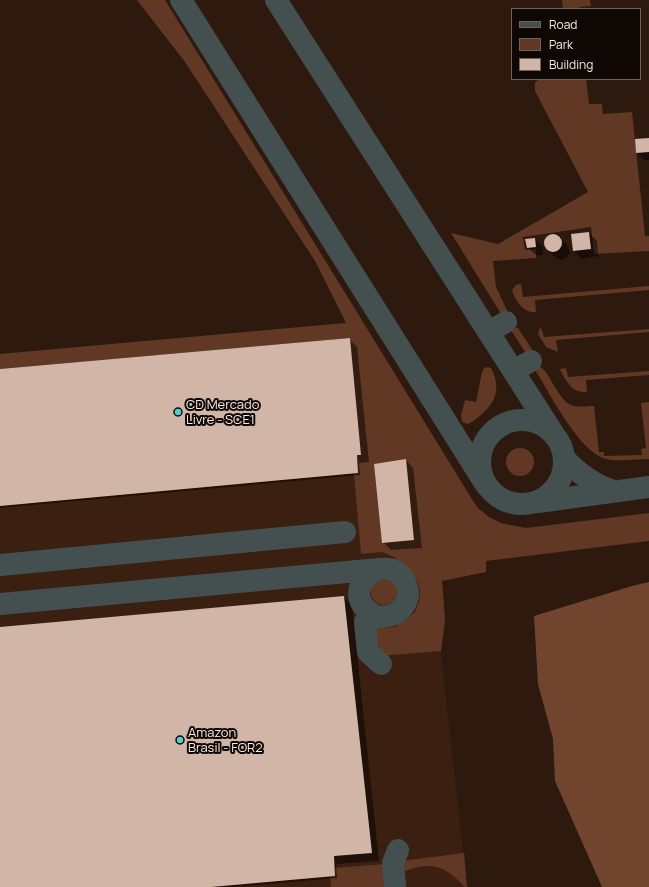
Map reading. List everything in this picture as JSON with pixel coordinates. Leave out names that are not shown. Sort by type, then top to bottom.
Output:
[{"type":"lane","points":[[180,0],[486,485],[495,496],[508,503],[522,505],[649,487]]},
{"type":"lane","points":[[276,0],[522,366],[554,434],[561,445],[564,458],[563,472],[558,484],[549,495],[537,502]]},
{"type":"lane","points":[[486,485],[480,471],[480,457],[484,443],[492,432],[503,424],[516,420],[530,420],[543,425],[554,434]]},
{"type":"lane","points":[[564,458],[577,472],[587,479],[614,492]]},
{"type":"lane","points":[[0,565],[345,532]]},
{"type":"lane","points":[[378,617],[364,608],[360,592],[361,584],[366,577],[379,569]]},
{"type":"lane","points":[[0,604],[387,569],[400,575],[408,588],[408,596],[406,604],[394,615],[370,618],[365,622],[368,652],[381,664]]},
{"type":"lane","points":[[395,887],[393,863],[398,850]]},
{"type":"shaded area","points":[[346,323],[437,511],[445,620],[441,655],[467,887],[0,887],[0,354]]},
{"type":"shaded area","points":[[649,582],[649,887],[602,887],[555,781],[553,739],[538,684],[534,616]]},
{"type":"green space","points":[[137,0],[165,0],[478,508],[489,517],[501,523],[526,528],[649,513],[649,541],[486,561],[486,572],[442,581],[445,620],[441,651],[380,656],[376,628],[395,627],[415,612],[419,601],[420,591],[418,582],[411,572],[394,557],[382,552],[361,554],[354,474],[358,473],[357,455],[361,455],[350,338],[0,369],[0,354],[346,323],[315,261],[185,62]]},
{"type":"green space","points":[[562,0],[590,0],[591,6],[563,8]]},
{"type":"green space","points":[[538,80],[586,80],[589,104],[602,104],[603,114],[632,112],[645,236],[649,236],[649,251],[594,254],[591,227],[523,237],[525,250],[536,249],[536,258],[493,261],[496,287],[507,310],[507,313],[503,317],[451,233],[498,244],[588,192],[535,91],[535,83]]},
{"type":"green space","points":[[521,284],[523,297],[649,286],[649,290],[535,300],[536,312],[532,312],[524,309],[513,294],[512,290],[516,285]]},
{"type":"green space","points":[[509,327],[518,328],[535,354],[527,355]]},
{"type":"green space","points":[[541,327],[544,337],[649,329],[649,332],[556,340],[558,352],[546,347],[538,334]]},
{"type":"green space","points":[[539,367],[545,371],[559,394],[566,402],[578,406],[594,406],[599,452],[604,452],[604,456],[642,455],[641,449],[646,448],[641,403],[649,402],[649,459],[610,460],[596,454],[585,445],[556,405],[534,368]]},
{"type":"green space","points":[[484,368],[491,368],[496,380],[496,392],[492,403],[472,422],[467,424],[462,422],[461,415],[465,400],[476,402],[482,372]]},
{"type":"green space","points":[[566,368],[568,377],[649,371],[649,375],[586,380],[587,392],[581,392],[577,391],[567,382],[560,369]]},
{"type":"green space","points":[[520,448],[530,452],[534,462],[530,472],[520,476],[510,472],[506,462],[510,452]]},
{"type":"green space","points":[[384,579],[393,583],[397,592],[393,601],[384,605],[375,601],[371,592],[375,583]]},
{"type":"green space","points":[[464,853],[467,887],[444,870],[437,867],[422,867],[403,872],[401,861]]},
{"type":"green space","points":[[385,864],[387,887],[331,887],[330,876],[335,876],[335,868]]},
{"type":"building","points":[[649,138],[649,152],[636,153],[635,139]]},
{"type":"building","points":[[589,232],[591,249],[573,251],[571,234]]},
{"type":"building","points":[[549,234],[557,234],[562,239],[560,250],[557,252],[549,252],[544,247],[544,239]]},
{"type":"building","points":[[535,238],[536,247],[527,248],[525,239]]},
{"type":"building","name":"CD Mercado Livre - SCE1","points":[[350,338],[361,455],[357,455],[358,473],[0,506],[0,369]]},
{"type":"building","points":[[406,459],[414,540],[382,543],[374,464]]},
{"type":"building","name":"Amazon Brasil - FOR2","points":[[344,596],[372,853],[334,856],[335,876],[211,887],[0,887],[0,627]]},
{"type":"place","name":"CD Mercado Livre - SCE1","points":[[178,412]]},
{"type":"place","name":"Amazon Brasil - FOR2","points":[[180,740]]}]
